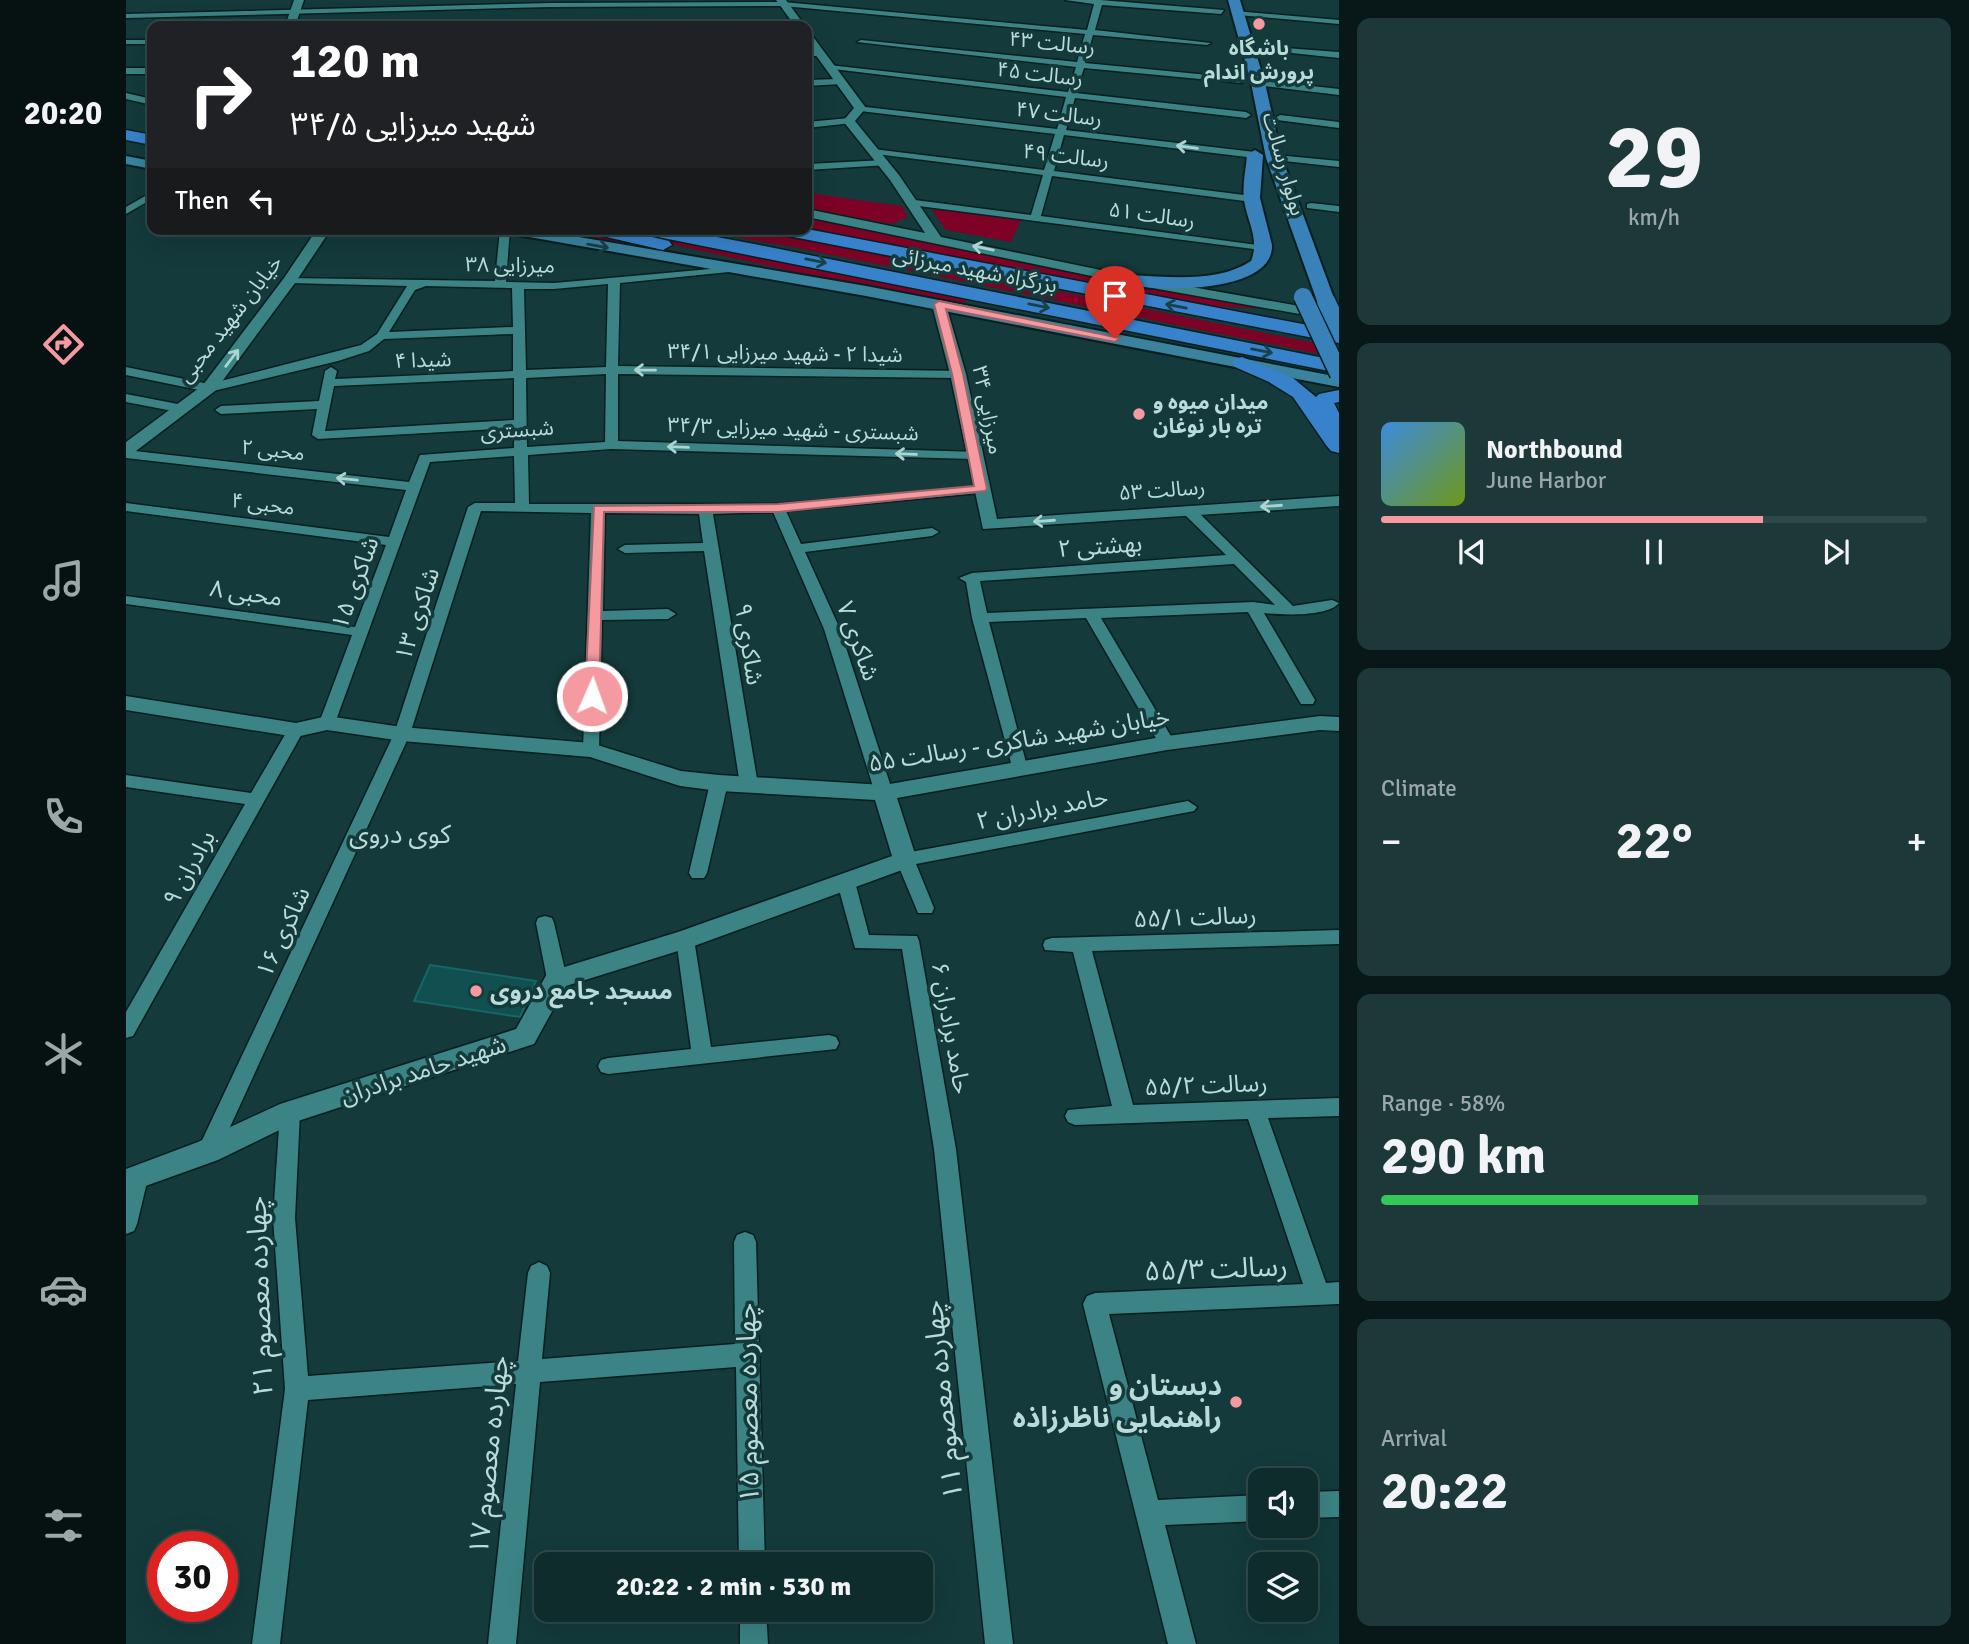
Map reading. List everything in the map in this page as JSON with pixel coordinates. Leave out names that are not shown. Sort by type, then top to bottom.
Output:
[{"type":"highway","points":[[126,135],[147,139]]},
{"type":"highway","points":[[621,235],[866,291]]},
{"type":"highway","points":[[644,235],[749,248]]},
{"type":"highway","name":"بزرگراه شهید میرزائی","points":[[676,235],[1339,367]]},
{"type":"highway","name":"بزرگراه شهید میرزائی","points":[[809,235],[1339,337]]},
{"type":"highway","points":[[1242,363],[1276,378],[1306,398],[1339,446]]},
{"type":"highway","points":[[1339,396],[1326,398],[1323,403],[1339,432]]},
{"type":"main road","points":[[1220,6],[1227,36],[1247,43]]},
{"type":"main road","name":"بولوار رسالت","points":[[1236,7],[1258,83],[1274,158],[1326,300],[1339,328]]},
{"type":"main road","name":"بولوار رسالت","points":[[1234,61],[1252,144],[1272,206]]},
{"type":"main road","points":[[1130,280],[1188,282],[1240,274],[1257,268],[1263,261],[1265,249],[1252,198],[1252,144]]},
{"type":"main road","points":[[126,160],[147,164]]},
{"type":"main road","points":[[539,235],[729,270],[939,304],[1339,382]]},
{"type":"main road","points":[[1296,277],[1303,298],[1339,374]]},
{"type":"street","points":[[292,21],[299,0]]},
{"type":"street","points":[[1069,0],[1220,6]]},
{"type":"street","points":[[782,2],[796,21]]},
{"type":"street","points":[[126,16],[782,2],[1207,43]]},
{"type":"street","points":[[1035,218],[1099,2]]},
{"type":"street","points":[[1236,7],[1339,22]]},
{"type":"street","name":"رسالت ۴۳","points":[[861,41],[1239,81]]},
{"type":"street","points":[[126,42],[147,42]]},
{"type":"street","points":[[1285,50],[1339,55]]},
{"type":"street","points":[[812,125],[849,121],[860,108],[829,68],[813,54]]},
{"type":"street","name":"رسالت ۴۵","points":[[829,68],[1246,115]]},
{"type":"street","points":[[126,71],[147,71]]},
{"type":"street","points":[[812,83],[838,82]]},
{"type":"street","points":[[1258,83],[1339,92]]},
{"type":"street","points":[[126,96],[147,101]]},
{"type":"street","name":"رسالت ۴۷","points":[[860,108],[1060,132],[1252,144]]},
{"type":"street","points":[[1280,118],[1339,125]]},
{"type":"street","points":[[849,121],[876,151],[915,203],[935,237]]},
{"type":"street","name":"رسالت ۴۹","points":[[876,151],[1252,198]]},
{"type":"street","points":[[1287,159],[1339,164]]},
{"type":"street","points":[[812,167],[885,163]]},
{"type":"street","points":[[126,211],[147,198]]},
{"type":"street","name":"رسالت ۵۱","points":[[915,203],[1265,249]]},
{"type":"street","points":[[1311,206],[1339,209]]},
{"type":"street","points":[[812,214],[935,237],[1130,280],[1339,317]]},
{"type":"street","points":[[891,229],[906,227],[923,218]]},
{"type":"street","name":"خیابان شهید محبی","points":[[129,447],[209,388],[290,280],[320,235]]},
{"type":"street","points":[[500,286],[505,235]]},
{"type":"street","name":"میرزایی ۳۸","points":[[290,280],[518,286],[614,282],[729,270]]},
{"type":"street","points":[[126,371],[209,388],[334,358],[365,348],[381,336],[411,288],[428,282]]},
{"type":"street","points":[[611,445],[614,282]]},
{"type":"street","points":[[518,286],[522,508],[778,508],[980,489]]},
{"type":"street","name":"میرزایی ۳۴","points":[[939,304],[958,374],[989,525]]},
{"type":"street","points":[[381,336],[519,330]]},
{"type":"street","points":[[334,358],[318,435],[520,424]]},
{"type":"street","name":"شیدا ۲ - شهید میرزایی ۳۴/۱","points":[[612,370],[958,374]]},
{"type":"street","name":"شیدا ۴","points":[[329,383],[612,370]]},
{"type":"street","points":[[126,398],[183,409]]},
{"type":"street","points":[[221,410],[324,405]]},
{"type":"street","name":"شبستری","points":[[425,458],[611,445]]},
{"type":"street","name":"شبستری - شهید میرزایی ۳۴/۳","points":[[611,445],[974,455]]},
{"type":"street","name":"محبی ۲","points":[[129,447],[415,487]]},
{"type":"street","name":"شاکری ۱۵","points":[[327,723],[425,458]]},
{"type":"street","name":"رسالت ۵۳","points":[[989,525],[1339,501]]},
{"type":"street","name":"محبی ۴","points":[[126,507],[394,542]]},
{"type":"street","name":"شاکری ۱۳","points":[[402,734],[475,507],[522,508]]},
{"type":"street","name":"شاکری ۷","points":[[778,508],[832,629],[884,793]]},
{"type":"street","points":[[590,750],[598,509]]},
{"type":"street","name":"شاکری ۹","points":[[705,510],[749,785]]},
{"type":"street","points":[[1189,511],[1290,611]]},
{"type":"street","points":[[796,548],[932,532]]},
{"type":"street","points":[[625,549],[711,548]]},
{"type":"street","name":"بهشتی ۲","points":[[980,618],[969,578],[1237,559]]},
{"type":"street","name":"محبی ۸","points":[[126,600],[361,632]]},
{"type":"street","points":[[1020,770],[980,618],[1092,616],[1253,607],[1290,611],[1332,604]]},
{"type":"street","points":[[1253,607],[1307,700]]},
{"type":"street","points":[[595,616],[668,614]]},
{"type":"street","points":[[1092,616],[1167,743]]},
{"type":"street","name":"خیابان شهید شاکری - رسالت ۵۵","points":[[126,703],[296,730],[327,723],[402,734],[590,750],[680,778],[719,783],[884,793],[1167,743],[1320,723],[1339,724]]},
{"type":"street","name":"برادران ۹","points":[[126,1030],[296,730]]},
{"type":"street","name":"شاکری ۱۶","points":[[208,1151],[402,734]]},
{"type":"street","points":[[126,781],[256,800]]},
{"type":"street","points":[[698,873],[719,783]]},
{"type":"street","points":[[884,793],[905,860],[925,908]]},
{"type":"street","name":"حامد برادران ۲","points":[[905,860],[1188,807]]},
{"type":"street","points":[[545,923],[557,979],[685,939],[905,860]]},
{"type":"street","name":"حامد برادران ۶","points":[[846,882],[862,943],[910,941],[945,1149]]},
{"type":"street","name":"رسالت ۵۵/۱","points":[[1052,945],[1339,937]]},
{"type":"street","points":[[685,939],[702,1057]]},
{"type":"street","points":[[1081,945],[1125,1114]]},
{"type":"street","name":"شهید حامد برادران","points":[[131,1180],[208,1151],[290,1112],[525,1037],[557,979]]},
{"type":"street","points":[[608,1066],[829,1043]]},
{"type":"street","name":"رسالت ۵۵/۲","points":[[1075,1116],[1339,1107]]},
{"type":"street","points":[[1255,1110],[1328,1294]]},
{"type":"street","name":"چهارده معصوم ۲۱","points":[[266,1644],[297,1389],[284,1218],[290,1112]]},
{"type":"street","name":"چهارده معصوم ۱۱","points":[[945,1149],[999,1644]]},
{"type":"street","points":[[126,1224],[131,1180]]},
{"type":"street","name":"چهارده معصوم ۱۵","points":[[745,1242],[752,1552]]},
{"type":"street","name":"چهارده معصوم ۱۷","points":[[502,1644],[539,1273]]},
{"type":"street","name":"رسالت ۵۵/۳","points":[[1148,1513],[1095,1304],[1328,1294]]},
{"type":"street","points":[[297,1389],[746,1355]]},
{"type":"street","points":[[1318,1505],[1339,1504]]},
{"type":"street","points":[[1182,1644],[1148,1513],[1248,1508]]},
{"type":"street","points":[[753,1622],[754,1644]]},
{"type":"shaded area","points":[[812,194],[902,206],[908,217],[892,224],[812,211]]},
{"type":"shaded area","points":[[934,208],[1021,220],[1011,242],[946,230],[933,212]]},
{"type":"shaded area","points":[[812,218],[1265,309],[1191,305],[812,230]]},
{"type":"shaded area","points":[[560,235],[601,235],[720,261],[719,264]]},
{"type":"shaded area","points":[[722,235],[792,237],[1339,348],[1339,358]]},
{"type":"shaded area","points":[[665,240],[967,300],[962,304],[827,279],[665,243]]},
{"type":"building","name":"مسجد جامع دروی","points":[[430,965],[536,981],[520,1017],[414,1001]]},
{"type":"place","name":"باشگاه پرورش اندام","points":[[1259,24]]},
{"type":"place","name":"میدان میوه و تره بار نوغان","points":[[1139,414]]},
{"type":"place","name":"مسجد جامع دروی","points":[[476,991]]},
{"type":"place","name":"دبستان و راهنمایی ناظرزاذه","points":[[1236,1402]]},
{"type":"district","name":"کوی دروی","points":[[400,835]]},
{"type":"route","points":[[592,696],[598,509],[778,508],[980,489],[958,374],[939,304],[1115,338]]}]
